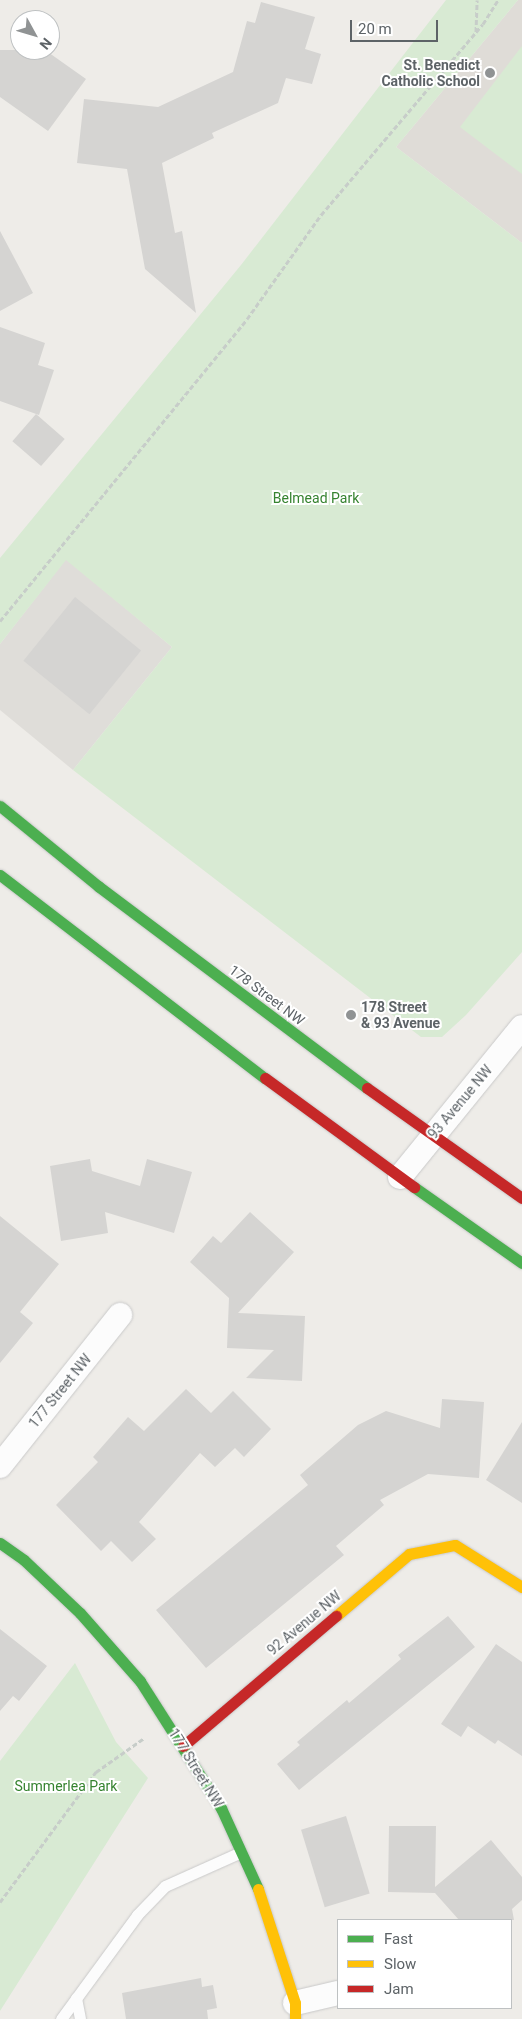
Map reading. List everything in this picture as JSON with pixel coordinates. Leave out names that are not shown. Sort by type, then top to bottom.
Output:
[{"type":"main road","name":"178 Street NW","points":[[0,806],[98,886],[432,1136],[522,1198]]},
{"type":"main road","points":[[0,875],[209,1037],[400,1178],[522,1262]]},
{"type":"main road","name":"177 Street NW","points":[[0,1543],[24,1560],[80,1613],[140,1681],[183,1746],[221,1808],[265,1905],[295,2011]]},
{"type":"main road","name":"92 Avenue NW","points":[[183,1746],[409,1554],[455,1545],[522,1587]]},
{"type":"street","name":"93 Avenue NW","points":[[400,1178],[432,1136],[522,1027]]},
{"type":"street","name":"177 Street NW","points":[[0,1466],[120,1315]]},
{"type":"street","name":"177 Street NW","points":[[295,2011],[337,1993]]},
{"type":"lane","points":[[61,2019],[137,1915],[165,1886],[241,1852]]},
{"type":"lane","points":[[76,1998],[80,2019]]},
{"type":"path","points":[[476,32],[477,0]]},
{"type":"path","points":[[0,621],[247,319],[321,216],[476,32],[498,0]]},
{"type":"path","points":[[0,1902],[96,1772],[167,1722]]},
{"type":"shaded area","name":"St. Benedict Catholic School","points":[[518,0],[522,0],[522,243],[396,147]]},
{"type":"shaded area","points":[[66,559],[172,647],[73,770],[0,710],[0,644]]},
{"type":"green space","name":"Belmead Park","points":[[446,0],[518,0],[396,147],[522,243],[522,952],[466,1015],[442,1037],[421,1037],[73,770],[172,647],[66,560],[0,644],[0,558],[241,265]]},
{"type":"green space","points":[[522,46],[522,174],[460,127]]},
{"type":"green space","name":"Summerlea Park","points":[[75,1663],[116,1742],[148,1778],[0,2011],[0,1761]]},
{"type":"building","points":[[261,2],[315,17],[305,49],[321,54],[312,84],[286,78],[278,103],[212,133],[214,138],[162,163],[175,233],[182,231],[196,313],[145,269],[127,169],[77,163],[84,99],[158,107],[233,72],[247,21],[255,23]]},
{"type":"building","points":[[0,50],[10,50],[10,60],[59,60],[86,79],[48,131],[0,97]]},
{"type":"building","points":[[0,231],[33,293],[0,311]]},
{"type":"building","points":[[0,327],[45,343],[38,365],[54,370],[39,415],[0,401]]},
{"type":"building","points":[[36,414],[65,439],[41,466],[12,441]]},
{"type":"building","points":[[75,597],[141,650],[89,714],[23,661]]},
{"type":"building","points":[[90,1159],[92,1171],[140,1186],[147,1159],[192,1172],[174,1233],[105,1212],[108,1233],[61,1241],[50,1166]]},
{"type":"building","points":[[250,1212],[294,1252],[238,1313],[305,1316],[302,1381],[246,1378],[274,1350],[227,1348],[229,1298],[190,1262],[213,1236],[221,1243]]},
{"type":"building","points":[[0,1216],[59,1264],[20,1312],[33,1323],[0,1363]]},
{"type":"building","points":[[186,1389],[211,1413],[233,1391],[271,1429],[244,1457],[235,1448],[215,1467],[200,1453],[139,1522],[156,1539],[132,1562],[111,1541],[101,1551],[56,1505],[98,1462],[93,1457],[128,1417],[144,1431]]},
{"type":"building","points":[[442,1399],[484,1402],[479,1478],[428,1474],[380,1500],[384,1505],[336,1546],[344,1555],[206,1668],[156,1610],[308,1485],[300,1475],[358,1425],[386,1411],[440,1428]]},
{"type":"building","points":[[522,1422],[522,1503],[486,1480]]},
{"type":"building","points":[[448,1616],[475,1647],[299,1790],[277,1764],[300,1745],[297,1742],[347,1700],[349,1703],[401,1659],[398,1655]]},
{"type":"building","points":[[0,1629],[47,1666],[19,1701],[13,1696],[0,1711]]},
{"type":"building","points":[[496,1644],[522,1662],[522,1756],[498,1740],[495,1744],[468,1726],[461,1737],[441,1724]]},
{"type":"building","points":[[346,1816],[370,1893],[325,1907],[301,1830]]},
{"type":"building","points":[[389,1826],[436,1826],[435,1887],[491,1840],[522,1877],[522,1900],[512,1909],[514,1920],[458,1919],[435,1893],[388,1892]]},
{"type":"building","points":[[201,1978],[202,1987],[213,1985],[217,2008],[207,2010],[208,2019],[126,2019],[122,1993]]},
{"type":"traffic: fast","points":[[0,806],[98,886],[367,1088]]},
{"type":"traffic: fast","points":[[0,875],[265,1078]]},
{"type":"traffic: fast","points":[[414,1187],[522,1263]]},
{"type":"traffic: fast","points":[[0,1543],[24,1560],[80,1613],[140,1681],[221,1808],[258,1889]]},
{"type":"traffic: slow","points":[[336,1616],[409,1554],[455,1545],[522,1587]]},
{"type":"traffic: slow","points":[[258,1889],[295,2003],[295,2019]]},
{"type":"traffic: jam","points":[[265,1078],[414,1187]]},
{"type":"traffic: jam","points":[[367,1088],[522,1198]]},
{"type":"traffic: jam","points":[[183,1746],[336,1616]]},
{"type":"place","name":"St. Benedict Catholic School","points":[[490,73]]},
{"type":"place","name":"178 Street & 93 Avenue","points":[[351,1015]]}]
